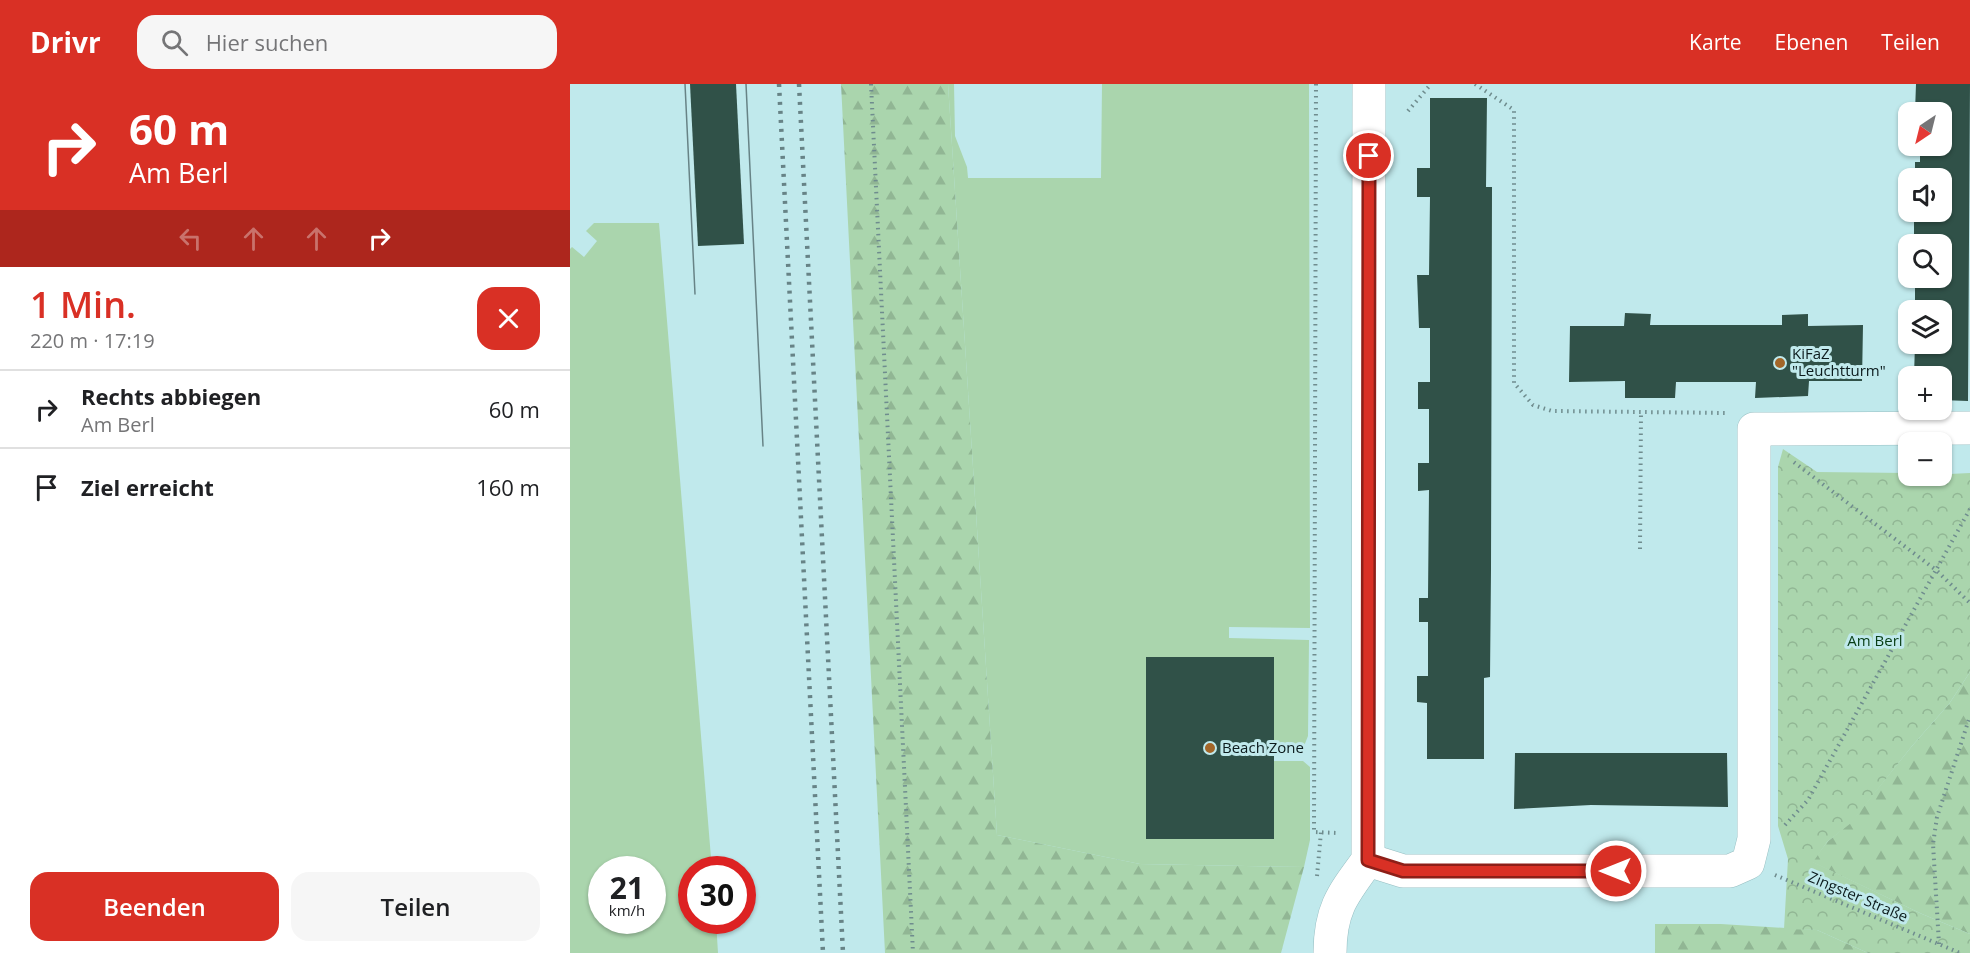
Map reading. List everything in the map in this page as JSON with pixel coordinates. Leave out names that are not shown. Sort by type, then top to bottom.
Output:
[{"type":"street","points":[[1330,953],[1330,930],[1336,909],[1368,847],[1369,84]]},
{"type":"street","points":[[1368,847],[1403,871],[1731,871],[1751,851],[1754,429],[1970,428]]},
{"type":"path","points":[[871,84],[913,953]]},
{"type":"path","points":[[1316,84],[1314,832],[1368,847]]},
{"type":"path","points":[[1408,111],[1431,84]]},
{"type":"path","points":[[1475,84],[1514,110],[1514,383],[1533,405],[1552,411],[1728,413]]},
{"type":"path","points":[[1640,549],[1641,412]]},
{"type":"path","points":[[1786,456],[1936,570],[1970,603]]},
{"type":"path","points":[[1751,851],[1773,838],[1808,800],[1970,509]]},
{"type":"path","points":[[1939,944],[1933,844],[1937,817],[1970,716]]},
{"type":"path","name":"Zingster Straße","points":[[1751,851],[1960,953]]},
{"type":"green space","points":[[841,84],[948,84],[997,835],[1140,864],[1304,867],[1281,953],[885,953]]},
{"type":"green space","points":[[948,84],[954,84],[955,136],[967,167],[968,178],[1101,178],[1102,84],[1309,84],[1310,628],[1229,627],[1229,638],[1309,640],[1308,736],[1304,746],[1274,746],[1274,657],[1146,657],[1146,838],[1274,839],[1274,761],[1303,761],[1310,767],[1310,840],[1304,867],[1140,864],[997,835]]},
{"type":"green space","points":[[594,223],[659,223],[711,856],[678,856],[678,934],[717,934],[718,953],[570,953],[570,249],[572,247],[584,257],[597,241],[586,231]]},
{"type":"green space","name":"Am Berl","points":[[1783,449],[1817,472],[1898,473],[1898,486],[1952,486],[1952,474],[1970,473],[1970,672],[1949,704],[1912,746],[1851,823],[1827,842],[1813,862],[1922,914],[1970,934],[1970,953],[1868,953],[1817,930],[1784,929],[1788,859],[1778,826],[1778,467]]},
{"type":"green space","points":[[1970,672],[1970,934],[1812,862],[1827,842],[1851,822],[1949,704]]},
{"type":"green space","points":[[1655,924],[1721,924],[1817,930],[1868,953],[1655,953]]},
{"type":"building","points":[[690,84],[736,84],[744,244],[698,246]]},
{"type":"building","points":[[1916,84],[1970,84],[1968,401],[1952,400],[1952,366],[1914,366],[1915,354],[1952,354],[1952,300],[1915,300],[1915,288],[1952,288],[1952,234],[1914,234],[1914,222],[1952,222],[1952,168],[1915,168],[1915,162],[1920,162],[1920,156],[1952,156],[1952,102],[1915,102]]},
{"type":"building","points":[[1430,98],[1487,98],[1486,187],[1492,187],[1491,570],[1490,677],[1484,678],[1484,759],[1427,759],[1427,703],[1417,702],[1417,676],[1428,676],[1428,622],[1419,622],[1419,598],[1428,598],[1429,490],[1418,491],[1418,463],[1429,463],[1429,409],[1418,409],[1418,382],[1430,382],[1430,328],[1419,328],[1417,275],[1429,275],[1430,197],[1417,197],[1417,168],[1430,168]]},
{"type":"building","points":[[1625,313],[1651,314],[1650,325],[1782,325],[1782,315],[1808,314],[1808,326],[1863,325],[1862,381],[1809,381],[1808,396],[1755,398],[1756,382],[1676,382],[1675,398],[1625,398],[1625,381],[1569,382],[1570,326],[1624,326]]},
{"type":"building","name":"Beach Zone","points":[[1146,657],[1274,657],[1274,839],[1146,839]]},
{"type":"building","points":[[1515,753],[1727,753],[1728,807],[1591,805],[1514,809]]},
{"type":"tram line","points":[[685,84],[695,294]]},
{"type":"tram line","points":[[746,84],[763,446]]},
{"type":"railway","points":[[779,84],[823,953]]},
{"type":"railway","points":[[799,84],[843,953]]},
{"type":"place","name":"KiFaZ \"Leuchtturm\"","points":[[1780,363]]},
{"type":"place","name":"Beach Zone","points":[[1210,748]]},
{"type":"route","points":[[1369,156],[1368,860],[1403,871],[1616,871]]}]
